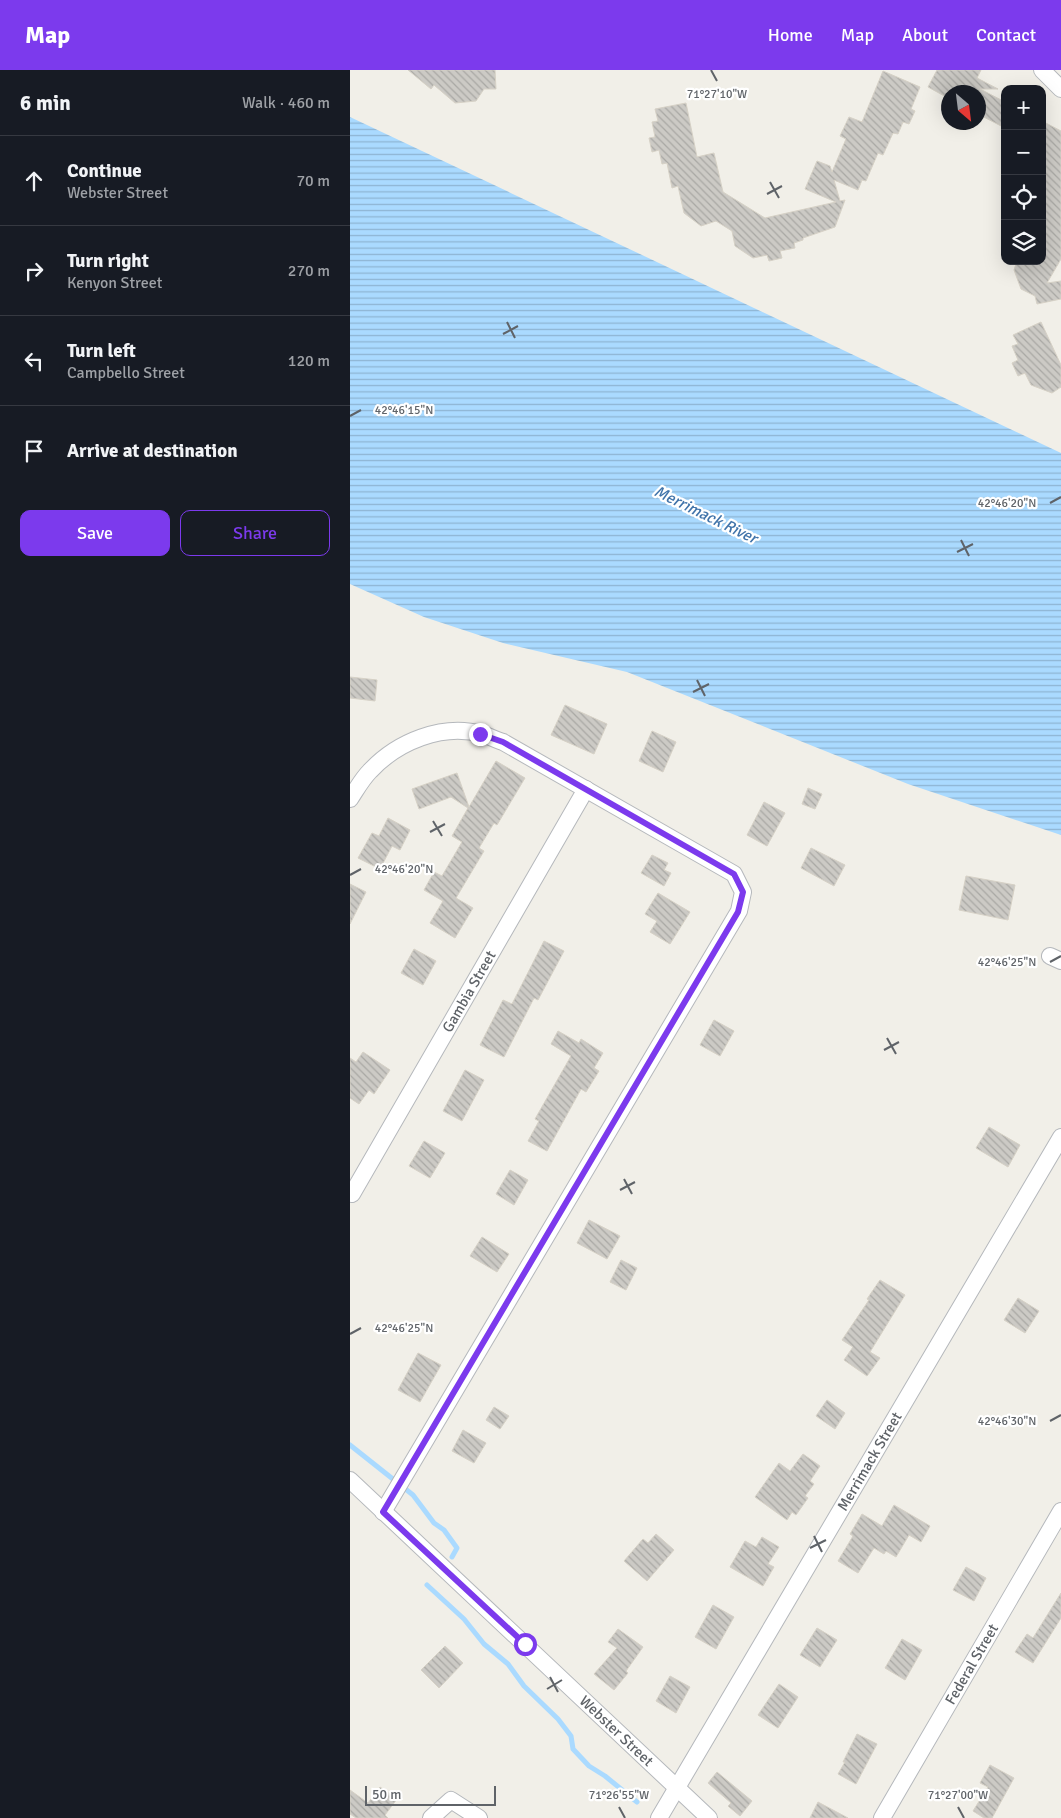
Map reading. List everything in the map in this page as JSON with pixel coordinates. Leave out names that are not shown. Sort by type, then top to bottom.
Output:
[{"type":"street","points":[[1042,70],[1061,89]]},
{"type":"street","points":[[350,799],[369,772],[386,756],[408,743],[429,735],[452,732],[480,734],[503,742],[734,874],[743,892],[738,912],[383,1512]]},
{"type":"street","name":"Gambia Street","points":[[352,1194],[586,789]]},
{"type":"street","name":"Merrimack Street","points":[[659,1818],[1061,1137]]},
{"type":"street","name":"Webster Street","points":[[350,1480],[710,1818]]},
{"type":"street","name":"Federal Street","points":[[882,1818],[1061,1512]]},
{"type":"street","points":[[430,1818],[451,1800],[479,1818]]},
{"type":"water","name":"Merrimack River","points":[[350,117],[1061,453],[1061,835],[908,784],[627,672],[503,643],[424,617],[350,584]]},
{"type":"building","points":[[408,70],[495,70],[496,89],[484,89],[476,101],[455,103],[434,85],[431,89]]},
{"type":"building","points":[[937,70],[981,70],[977,78],[998,89],[986,89],[986,85],[941,85],[941,94],[928,87]]},
{"type":"building","points":[[883,71],[920,87],[911,109],[915,111],[909,124],[903,122],[898,134],[893,133],[883,155],[878,153],[866,181],[862,180],[858,190],[834,180],[840,201],[845,200],[835,227],[803,238],[803,240],[794,243],[795,248],[780,251],[782,258],[769,261],[767,255],[753,258],[735,246],[732,231],[716,221],[701,226],[684,213],[678,186],[672,188],[667,163],[662,164],[659,150],[652,152],[649,138],[655,137],[652,122],[658,121],[655,109],[686,103],[697,157],[714,153],[723,192],[765,218],[836,202],[805,189],[817,161],[830,166],[832,172],[846,139],[840,136],[849,117],[862,122]]},
{"type":"building","points":[[986,92],[1001,100],[1001,126],[986,118]]},
{"type":"building","points":[[1046,123],[1061,131],[1061,259],[1047,283],[1061,281],[1061,299],[1037,304],[1035,296],[1021,289],[1014,270],[1016,265],[1046,265]]},
{"type":"building","points":[[1041,322],[1061,365],[1061,387],[1052,393],[1031,385],[1025,373],[1018,376],[1012,363],[1018,360],[1012,346],[1018,344],[1013,335]]},
{"type":"building","points":[[350,677],[377,680],[375,701],[350,698]]},
{"type":"building","points":[[565,705],[607,724],[594,754],[551,735]]},
{"type":"building","points":[[652,731],[676,742],[663,772],[639,761]]},
{"type":"building","points":[[496,761],[525,778],[497,825],[494,823],[479,848],[484,851],[456,898],[473,908],[455,938],[430,923],[443,901],[424,890],[434,872],[442,876],[462,842],[452,836],[468,808],[451,797],[419,809],[412,789],[457,773],[469,807]]},
{"type":"building","points":[[808,788],[822,794],[815,809],[802,804]]},
{"type":"building","points":[[764,802],[785,813],[767,846],[747,835]]},
{"type":"building","points":[[388,818],[410,830],[400,850],[392,846],[380,869],[358,858],[372,833],[379,836]]},
{"type":"building","points":[[811,848],[845,865],[834,886],[801,868]]},
{"type":"building","points":[[652,855],[668,863],[664,870],[671,873],[664,886],[641,873]]},
{"type":"building","points":[[966,876],[1015,885],[1008,920],[959,910]]},
{"type":"building","points":[[350,884],[366,892],[350,924]]},
{"type":"building","points":[[658,893],[690,912],[670,944],[650,932],[657,921],[645,914]]},
{"type":"building","points":[[544,941],[564,951],[538,1000],[534,998],[504,1057],[480,1045],[503,1000],[512,1004]]},
{"type":"building","points":[[414,949],[436,961],[423,985],[401,973]]},
{"type":"building","points":[[714,1020],[734,1031],[720,1056],[700,1045]]},
{"type":"building","points":[[558,1031],[579,1043],[581,1039],[603,1053],[594,1068],[599,1071],[586,1092],[581,1089],[547,1151],[528,1141],[539,1121],[535,1119],[571,1056],[551,1044]]},
{"type":"building","points":[[363,1052],[390,1070],[374,1094],[369,1090],[359,1104],[350,1098],[350,1058],[356,1062]]},
{"type":"building","points":[[465,1070],[484,1080],[462,1121],[443,1111]]},
{"type":"building","points":[[989,1127],[1020,1145],[1008,1167],[976,1148]]},
{"type":"building","points":[[424,1141],[445,1153],[430,1178],[409,1166]]},
{"type":"building","points":[[510,1170],[528,1180],[514,1205],[496,1194]]},
{"type":"building","points":[[589,1220],[620,1236],[607,1259],[577,1243]]},
{"type":"building","points":[[482,1237],[509,1254],[497,1272],[470,1256]]},
{"type":"building","points":[[621,1260],[637,1268],[626,1290],[610,1282]]},
{"type":"building","points":[[880,1280],[905,1295],[870,1352],[880,1358],[867,1376],[844,1360],[853,1347],[842,1340]]},
{"type":"building","points":[[1018,1298],[1039,1311],[1025,1333],[1004,1320]]},
{"type":"building","points":[[418,1353],[441,1365],[420,1402],[398,1390]]},
{"type":"building","points":[[827,1400],[845,1413],[835,1429],[816,1416]]},
{"type":"building","points":[[494,1407],[509,1416],[500,1429],[486,1420]]},
{"type":"building","points":[[463,1430],[486,1443],[474,1463],[452,1451]]},
{"type":"building","points":[[803,1454],[820,1466],[810,1481],[814,1484],[805,1496],[808,1498],[796,1515],[792,1512],[787,1520],[755,1497],[779,1463],[790,1471]]},
{"type":"building","points":[[894,1505],[930,1526],[921,1542],[909,1535],[896,1557],[886,1551],[884,1554],[874,1548],[858,1573],[838,1561],[853,1536],[850,1534],[862,1514],[882,1526]]},
{"type":"building","points":[[656,1534],[674,1550],[647,1581],[624,1561],[643,1539],[648,1543]]},
{"type":"building","points":[[762,1537],[779,1547],[768,1564],[774,1567],[763,1586],[730,1567],[745,1541],[756,1547]]},
{"type":"building","points":[[966,1567],[986,1578],[974,1601],[953,1590]]},
{"type":"building","points":[[1061,1593],[1061,1618],[1033,1663],[1015,1652],[1027,1634],[1033,1638]]},
{"type":"building","points":[[713,1605],[734,1617],[716,1649],[695,1637]]},
{"type":"building","points":[[817,1628],[837,1640],[820,1667],[800,1655]]},
{"type":"building","points":[[618,1629],[643,1647],[626,1671],[628,1673],[614,1690],[594,1674],[617,1648],[608,1642]]},
{"type":"building","points":[[902,1639],[922,1650],[905,1680],[885,1668]]},
{"type":"building","points":[[445,1646],[463,1663],[439,1688],[421,1670]]},
{"type":"building","points":[[670,1676],[690,1687],[676,1713],[656,1701]]},
{"type":"building","points":[[779,1684],[798,1697],[778,1728],[758,1715]]},
{"type":"building","points":[[857,1734],[877,1744],[856,1784],[838,1774]]},
{"type":"building","points":[[990,1765],[1014,1778],[992,1818],[984,1818],[973,1811],[988,1787],[980,1783]]},
{"type":"building","points":[[717,1772],[752,1801],[740,1816],[728,1806],[731,1803],[708,1783]]},
{"type":"building","points":[[380,1787],[397,1799],[385,1815],[388,1818],[356,1818],[350,1814],[350,1790],[368,1803]]},
{"type":"building","points":[[818,1802],[848,1818],[810,1818]]},
{"type":"waterway","points":[[350,1445],[413,1495],[434,1523],[444,1530],[457,1548],[452,1557]]},
{"type":"waterway","points":[[427,1585],[464,1619],[484,1644],[508,1664],[524,1686],[558,1719],[571,1736],[573,1749],[589,1766],[605,1776],[637,1802]]},
{"type":"route","points":[[480,734],[503,742],[734,874],[743,892],[738,912],[383,1512],[525,1644]]}]
